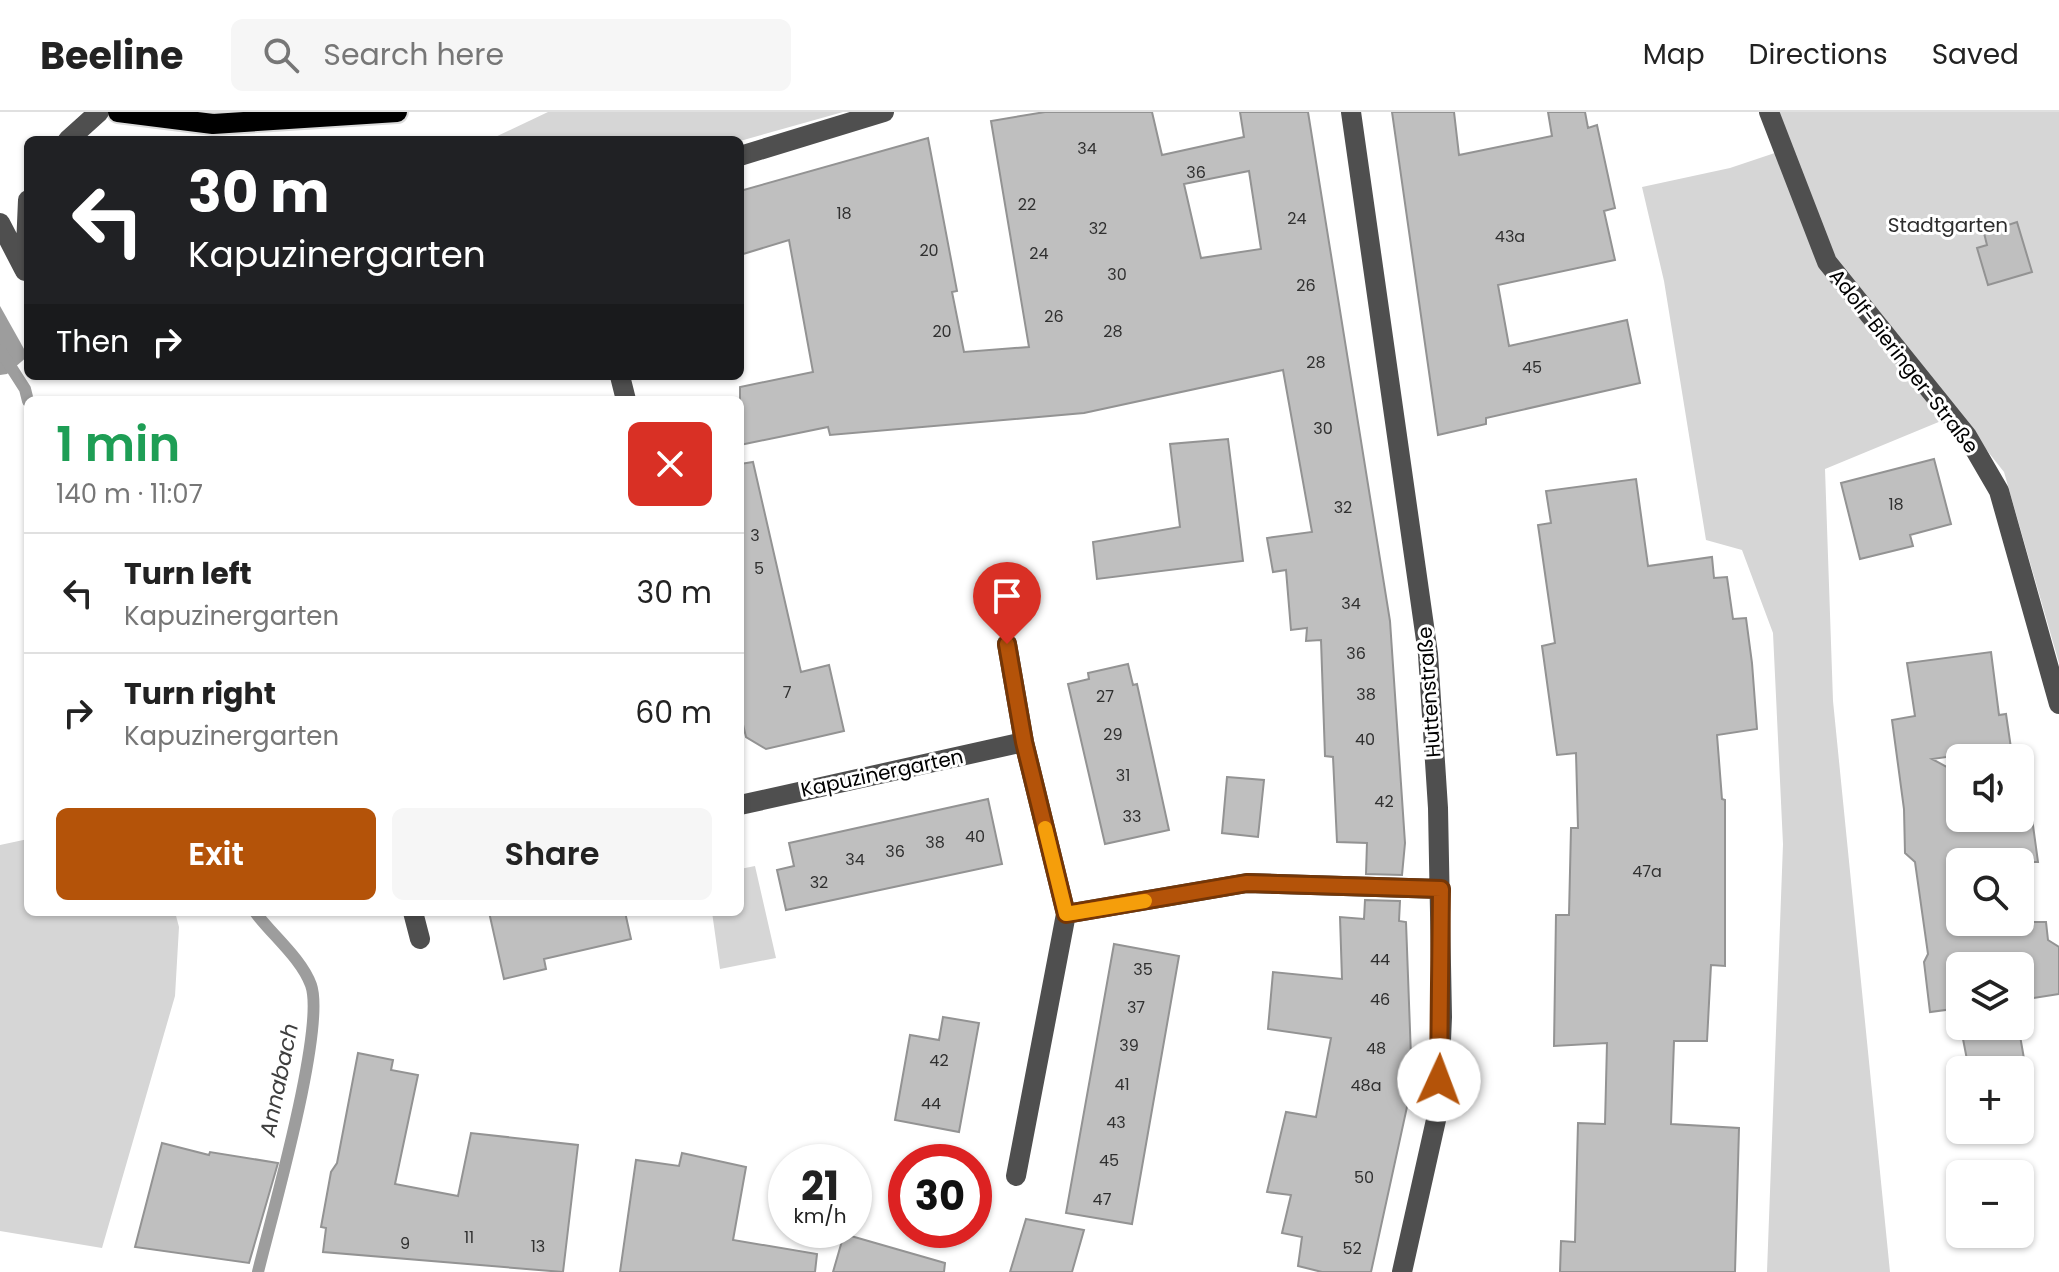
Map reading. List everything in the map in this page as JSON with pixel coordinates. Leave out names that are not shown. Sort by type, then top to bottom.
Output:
[{"type":"main road","points":[[118,112],[213,124],[397,112]]},
{"type":"street","points":[[72,136],[99,112]]},
{"type":"street","points":[[744,155],[884,112]]},
{"type":"street","name":"Huttenstraße","points":[[1351,112],[1428,654],[1441,889],[1438,1111],[1402,1272]]},
{"type":"street","name":"Adolf-Bieringer-Straße","points":[[1769,112],[1827,262],[1967,436],[1999,491],[2059,704]]},
{"type":"street","points":[[0,223],[24,270]]},
{"type":"street","points":[[1007,644],[1024,742],[1066,914],[1016,1176]]},
{"type":"street","name":"Kapuzinergarten","points":[[744,804],[1024,742]]},
{"type":"street","points":[[1066,914],[1247,883],[1441,889]]},
{"type":"street","points":[[414,916],[420,939]]},
{"type":"green space","points":[[548,112],[843,112],[744,140],[744,136],[497,136]]},
{"type":"green space","name":"Stadtgarten","points":[[1765,112],[2059,112],[2059,663],[2004,472],[1958,414],[1825,469],[1833,701],[1890,1272],[1767,1272],[1783,844],[1773,633],[1742,550],[1706,540],[1664,281],[1642,187],[1730,168],[1781,151]]},
{"type":"green space","points":[[24,840],[24,916],[176,916],[179,927],[175,996],[102,1248],[0,1231],[0,845]]},
{"type":"green space","points":[[755,866],[776,958],[720,969],[713,916],[744,916],[744,868]]},
{"type":"shaded area","points":[[0,306],[24,349],[24,359],[7,374],[0,375]]},
{"type":"building","points":[[1045,112],[1152,112],[1162,155],[1244,137],[1240,112],[1308,112],[1390,621],[1405,843],[1402,875],[1366,874],[1367,843],[1337,842],[1333,757],[1325,756],[1321,640],[1306,641],[1307,628],[1291,630],[1286,570],[1273,572],[1267,538],[1312,532],[1283,370],[1084,413],[830,435],[828,427],[744,444],[744,396],[740,396],[740,387],[813,372],[789,240],[744,254],[744,190],[928,138],[957,291],[952,292],[964,352],[1029,347],[991,121]],"holes":[[[1249,171],[1261,249],[1201,258],[1184,184]]]},
{"type":"building","points":[[1392,112],[1454,112],[1459,155],[1552,136],[1548,112],[1585,112],[1588,128],[1597,125],[1615,208],[1604,211],[1615,260],[1498,285],[1509,346],[1627,320],[1640,383],[1486,418],[1486,424],[1438,435]]},
{"type":"building","points":[[2017,222],[2032,272],[1988,285],[1977,248],[1987,245],[1984,233]]},
{"type":"building","points":[[1228,439],[1243,561],[1097,579],[1093,542],[1180,527],[1170,444]]},
{"type":"building","points":[[1934,459],[1951,524],[1910,535],[1913,546],[1860,559],[1841,483]]},
{"type":"building","points":[[753,462],[801,672],[829,665],[844,731],[766,749],[746,737],[744,729],[744,463]]},
{"type":"building","points":[[1636,479],[1648,566],[1712,557],[1714,578],[1727,577],[1733,619],[1746,618],[1752,663],[1757,729],[1717,735],[1722,799],[1725,800],[1725,966],[1711,965],[1707,1041],[1674,1041],[1671,1124],[1739,1128],[1735,1272],[1560,1272],[1561,1241],[1575,1242],[1578,1123],[1605,1124],[1607,1043],[1554,1046],[1556,915],[1569,915],[1571,828],[1578,828],[1576,753],[1557,755],[1542,646],[1555,643],[1538,525],[1551,523],[1546,491]]},
{"type":"building","points":[[1991,652],[1999,715],[2006,714],[2010,744],[1946,744],[1946,757],[1932,759],[1946,766],[1946,832],[2034,832],[2038,862],[2034,862],[2034,848],[1946,848],[1946,936],[2034,936],[2034,922],[2046,922],[2048,940],[2059,947],[2059,994],[2034,998],[2034,952],[1946,952],[1946,1010],[1930,1012],[1924,962],[1928,954],[1915,862],[1905,853],[1904,809],[1892,720],[1915,716],[1907,663]]},
{"type":"building","points":[[1128,664],[1133,685],[1137,684],[1169,830],[1105,844],[1068,684],[1089,679],[1088,673]]},
{"type":"building","points":[[1227,777],[1264,780],[1258,837],[1222,833]]},
{"type":"building","points":[[988,799],[1002,864],[786,910],[777,870],[794,866],[789,843]]},
{"type":"building","points":[[1365,900],[1400,901],[1399,921],[1406,922],[1412,1084],[1371,1272],[1322,1272],[1298,1266],[1302,1237],[1282,1233],[1291,1195],[1267,1192],[1286,1112],[1316,1117],[1331,1038],[1268,1029],[1273,972],[1342,979],[1340,917],[1364,919]]},
{"type":"building","points":[[490,916],[626,916],[631,939],[544,959],[546,969],[504,979]]},
{"type":"building","points":[[1114,944],[1179,956],[1132,1224],[1066,1213]]},
{"type":"building","points":[[943,1017],[979,1023],[959,1132],[895,1120],[910,1035],[939,1040]]},
{"type":"building","points":[[1963,1040],[2021,1040],[2024,1056],[1966,1056]]},
{"type":"building","points":[[358,1053],[393,1060],[391,1070],[418,1075],[395,1184],[458,1196],[471,1133],[578,1145],[563,1272],[323,1252],[326,1228],[321,1227]]},
{"type":"building","points":[[162,1143],[209,1155],[210,1152],[278,1163],[249,1263],[135,1247]]},
{"type":"building","points":[[682,1153],[746,1167],[733,1240],[817,1254],[815,1272],[620,1272],[636,1160],[679,1166]]},
{"type":"building","points":[[1026,1219],[1084,1230],[1072,1272],[1010,1272]]},
{"type":"building","points":[[872,1242],[945,1263],[944,1272],[833,1272],[840,1248],[872,1248]]},
{"type":"waterway","name":"Annabach","points":[[0,350],[27,396]]},
{"type":"waterway","name":"Annabach","points":[[258,916],[306,975],[311,985],[314,1007],[304,1080],[258,1272]]},
{"type":"slow traffic","points":[[1045,828],[1066,914],[1145,901]]},
{"type":"route","points":[[1007,644],[1024,742],[1066,914],[1247,883],[1441,889],[1439,1080]]}]
